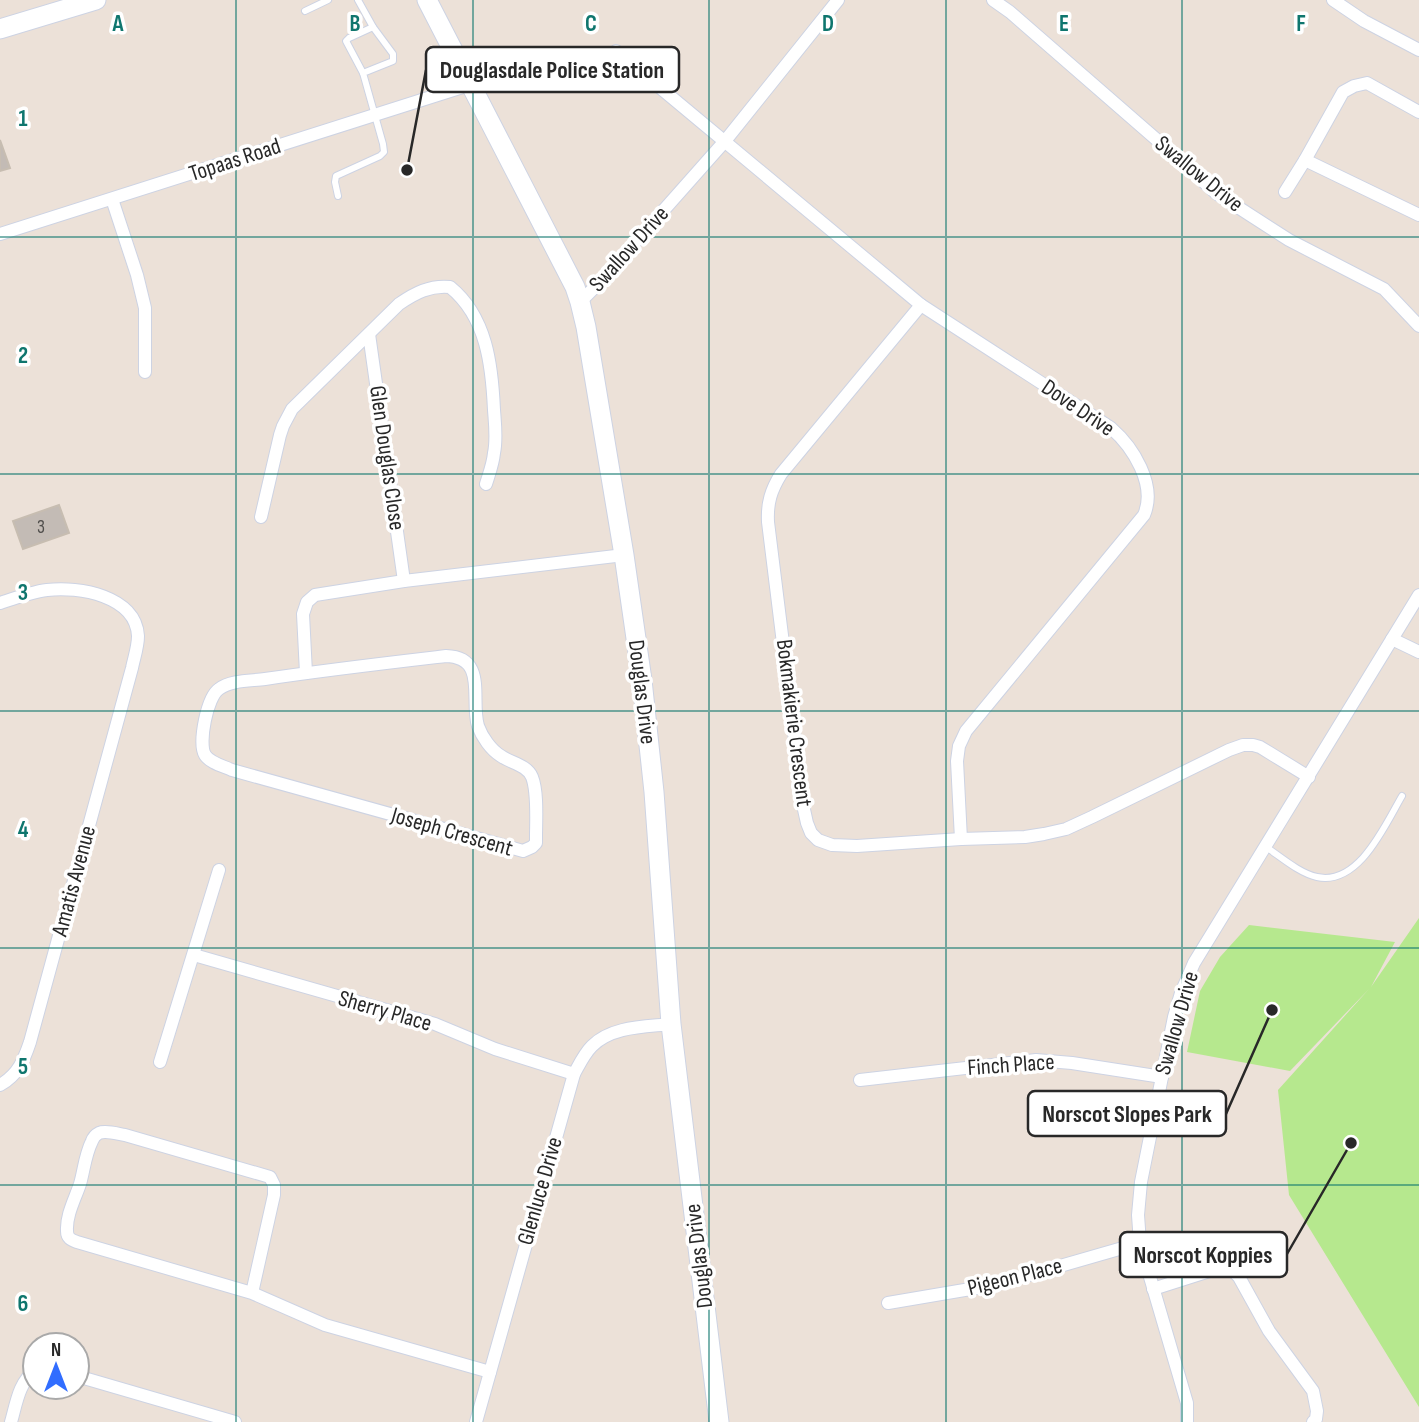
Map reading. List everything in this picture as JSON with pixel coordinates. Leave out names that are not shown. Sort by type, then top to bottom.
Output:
[{"type":"street","points":[[0,29],[96,0]]},
{"type":"street","name":"Swallow Drive","points":[[580,302],[725,141],[838,0]]},
{"type":"street","name":"Swallow Drive","points":[[993,0],[1216,193],[1289,240],[1384,289],[1419,326]]},
{"type":"street","points":[[1010,12],[1016,0]]},
{"type":"street","points":[[1333,0],[1364,21],[1419,50]]},
{"type":"street","name":"Douglas Drive","points":[[427,2],[575,287],[590,348],[624,555],[649,736],[671,1024],[719,1422]]},
{"type":"street","name":"Dove Drive","points":[[616,51],[921,305],[1111,428],[1131,448],[1148,490],[1146,510],[1139,523],[962,739],[957,761],[961,839]]},
{"type":"street","points":[[1285,192],[1343,92],[1367,83],[1419,112]]},
{"type":"street","name":"Topaas Road","points":[[0,234],[470,85]]},
{"type":"street","points":[[1305,160],[1419,215]]},
{"type":"street","points":[[112,199],[145,308],[145,372]]},
{"type":"street","points":[[261,517],[276,449],[292,409],[400,304],[428,288],[450,287],[467,305],[477,322],[488,352],[493,392],[495,451],[486,484]]},
{"type":"street","name":"Bokmakierie Crescent","points":[[921,305],[781,474],[770,496],[768,522],[803,805],[811,833],[822,842],[842,846],[1044,834],[1066,829],[1229,750],[1249,744],[1260,747],[1309,777]]},
{"type":"street","name":"Glen Douglas Close","points":[[369,334],[404,581]]},
{"type":"street","points":[[306,673],[303,614],[304,607],[315,594],[624,555]]},
{"type":"street","name":"Amatis Avenue","points":[[0,603],[55,589],[92,593],[120,604],[131,616],[138,634],[132,668],[27,1050],[18,1070],[0,1085]]},
{"type":"street","name":"Swallow Drive","points":[[1187,1422],[1187,1403],[1140,1243],[1138,1206],[1174,1017],[1194,963],[1419,595]]},
{"type":"street","points":[[1392,639],[1419,652]]},
{"type":"street","name":"Joseph Crescent","points":[[446,656],[464,659],[476,684],[480,730],[493,749],[527,770],[533,780],[536,837],[533,847],[523,852],[232,770],[207,758],[201,739],[209,706],[217,690],[236,683],[306,673],[446,656]]},
{"type":"street","points":[[160,1062],[219,870]]},
{"type":"street","name":"Sherry Place","points":[[194,955],[435,1024],[495,1049],[574,1074]]},
{"type":"street","name":"Glenluce Drive","points":[[476,1422],[574,1074],[592,1047],[611,1034],[671,1024]]},
{"type":"street","name":"Finch Place","points":[[860,1080],[1036,1060],[1162,1077]]},
{"type":"street","points":[[252,1293],[274,1195],[274,1185],[270,1177],[125,1135],[102,1132],[92,1139],[71,1209],[67,1228],[69,1238],[252,1293],[325,1325],[490,1372]]},
{"type":"street","name":"Pigeon Place","points":[[888,1303],[995,1285],[1140,1243]]},
{"type":"street","points":[[1153,1289],[1222,1267],[1234,1271],[1269,1331],[1313,1391],[1317,1411],[1313,1422]]},
{"type":"street","points":[[91,1380],[234,1422]]},
{"type":"street","points":[[11,1422],[21,1391]]},
{"type":"lane","points":[[305,10],[328,0]]},
{"type":"lane","points":[[358,0],[394,59],[363,73]]},
{"type":"lane","points":[[338,196],[335,182],[337,176],[383,154],[383,144],[363,73],[346,41],[373,27]]},
{"type":"lane","points":[[1266,847],[1305,872],[1320,877],[1335,877],[1354,867],[1367,854],[1402,796]]},
{"type":"green space","points":[[1419,918],[1419,1407],[1289,1195],[1278,1090],[1369,989],[1290,1071],[1187,1052],[1200,991],[1220,957],[1249,925],[1395,942],[1371,987]]},
{"type":"building","points":[[0,140],[10,168],[0,171]]},
{"type":"building","points":[[59,505],[69,533],[23,549],[13,521]]},
{"type":"place","name":"Douglasdale Police Station","points":[[407,170]]},
{"type":"place","name":"Norscot Slopes Park","points":[[1272,1010]]},
{"type":"place","name":"Norscot Koppies","points":[[1351,1143]]}]
